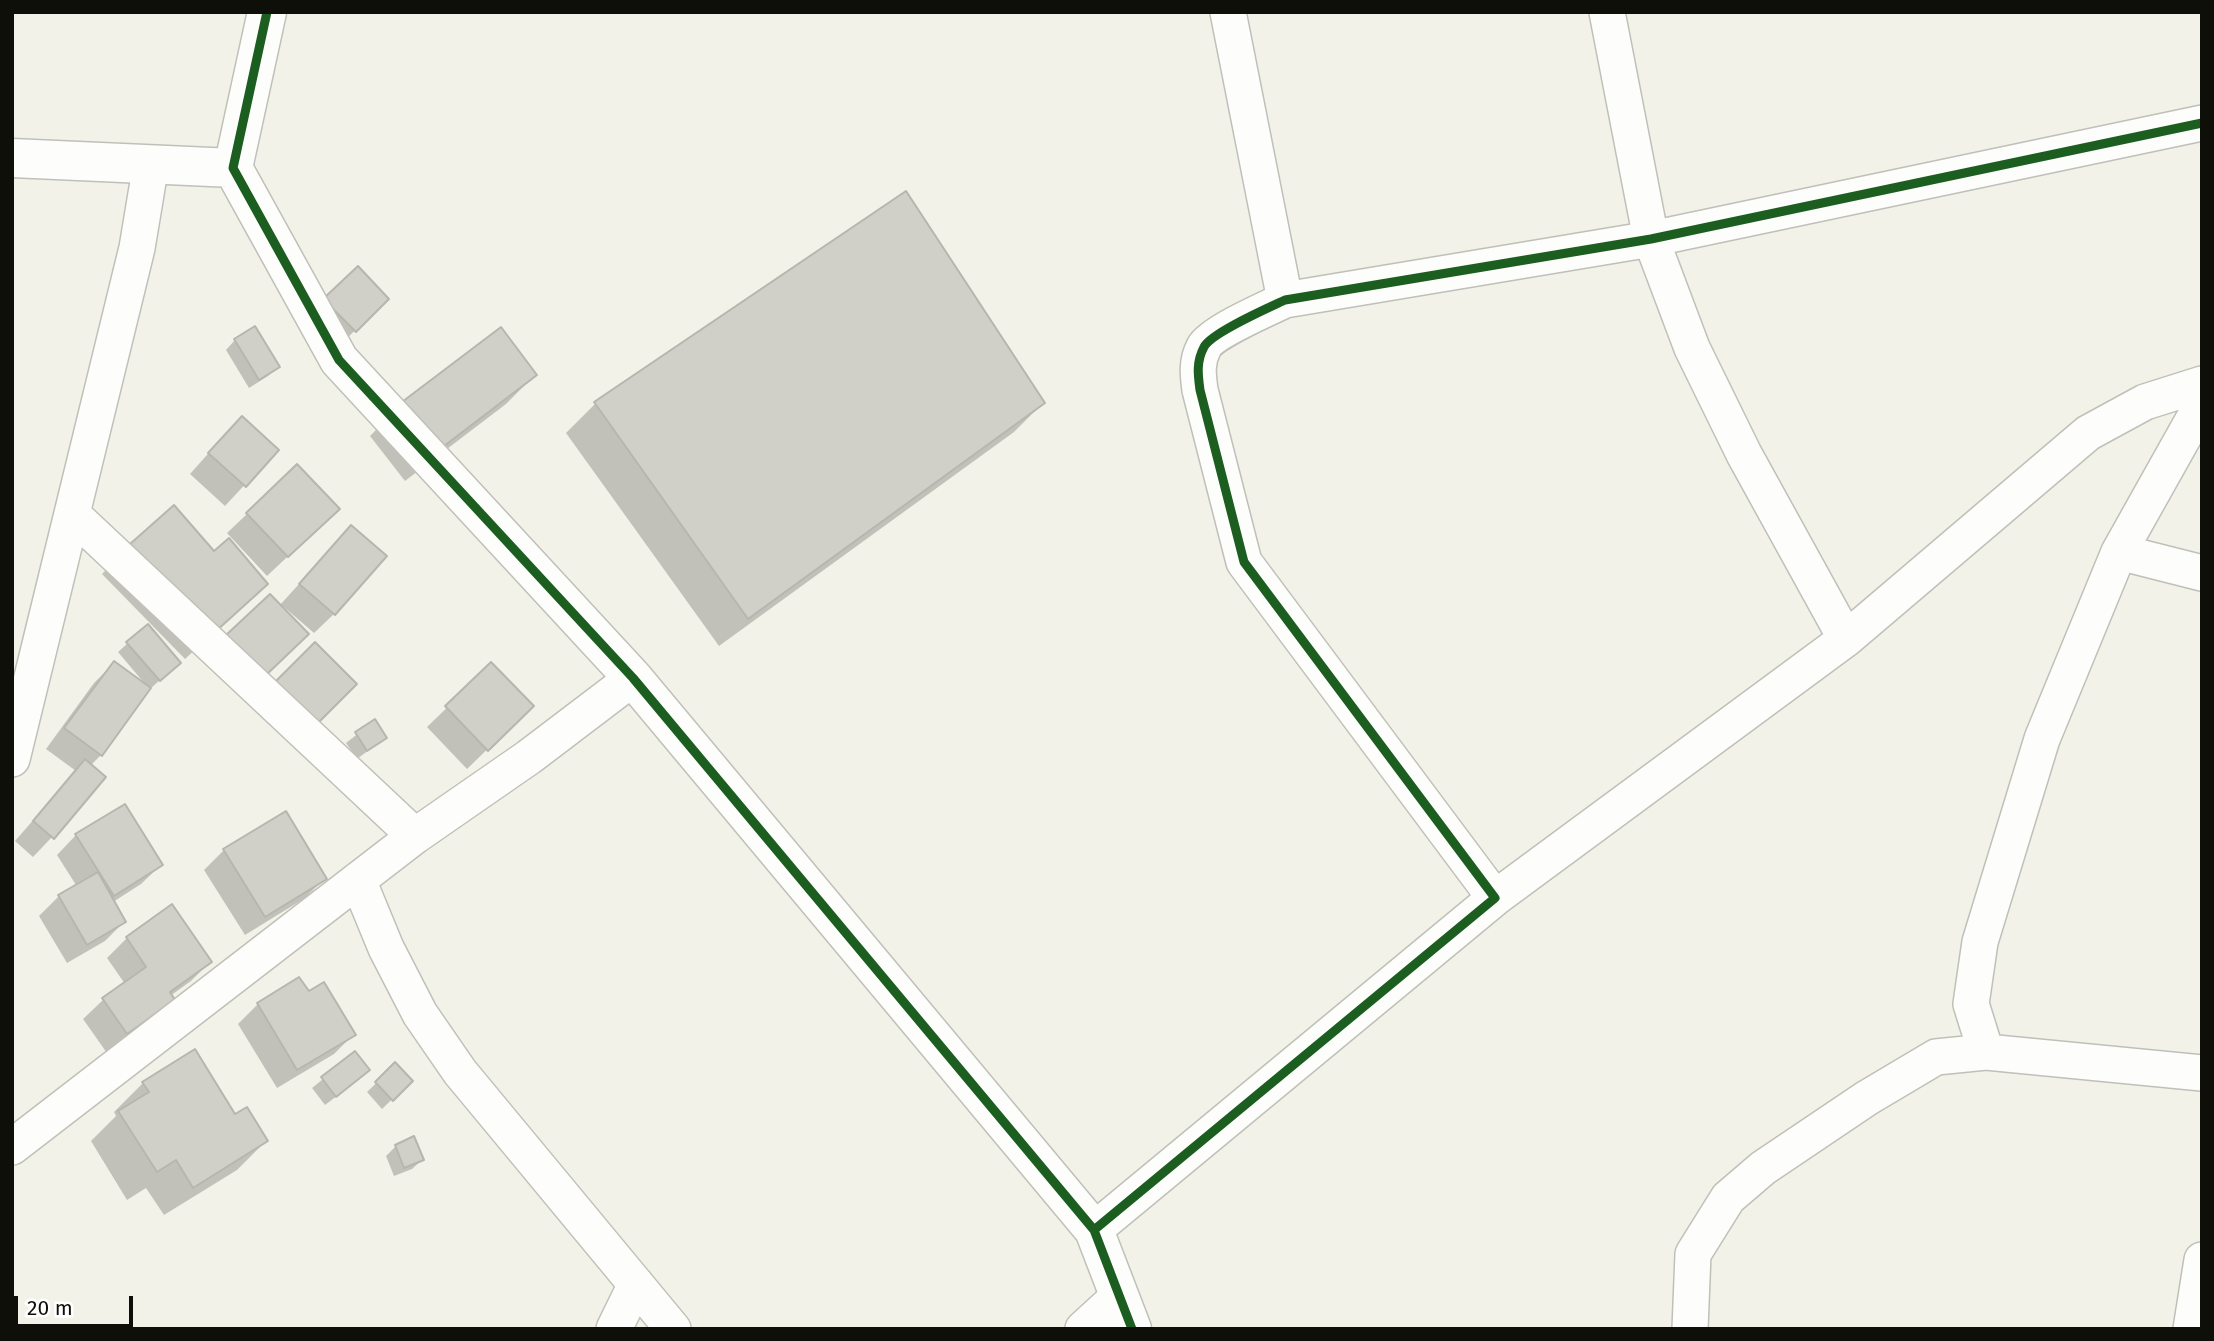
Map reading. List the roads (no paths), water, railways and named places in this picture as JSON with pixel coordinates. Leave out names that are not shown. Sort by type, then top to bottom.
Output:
[{"type":"street","points":[[267,12],[233,167],[339,360],[632,678],[1094,1230],[1126,1312],[1083,1329]]},
{"type":"street","points":[[1228,12],[1284,300]]},
{"type":"street","points":[[1607,12],[1651,239],[1692,348],[1744,454],[1846,639]]},
{"type":"street","points":[[1495,898],[1244,562],[1200,390],[1197,368],[1205,345],[1233,326],[1284,300],[1651,239],[2202,123]]},
{"type":"street","points":[[12,158],[233,167]]},
{"type":"street","points":[[12,759],[137,248],[151,164]]},
{"type":"street","points":[[1094,1230],[1495,898],[1846,639],[2088,433],[2145,402],[2202,384]]},
{"type":"street","points":[[1986,1052],[1971,1004],[1980,943],[2042,739],[2119,552],[2202,404]]},
{"type":"street","points":[[72,514],[415,836]]},
{"type":"street","points":[[2119,552],[2202,573]]},
{"type":"street","points":[[12,1147],[415,836],[529,757],[632,678]]},
{"type":"street","points":[[358,880],[386,948],[420,1014],[453,1063],[673,1329]]},
{"type":"street","points":[[1690,1329],[1693,1254],[1728,1198],[1762,1168],[1867,1098],[1936,1057],[1986,1052],[2202,1073]]},
{"type":"street","points":[[2191,1329],[2202,1260]]},
{"type":"street","points":[[614,1329],[636,1284]]}]
